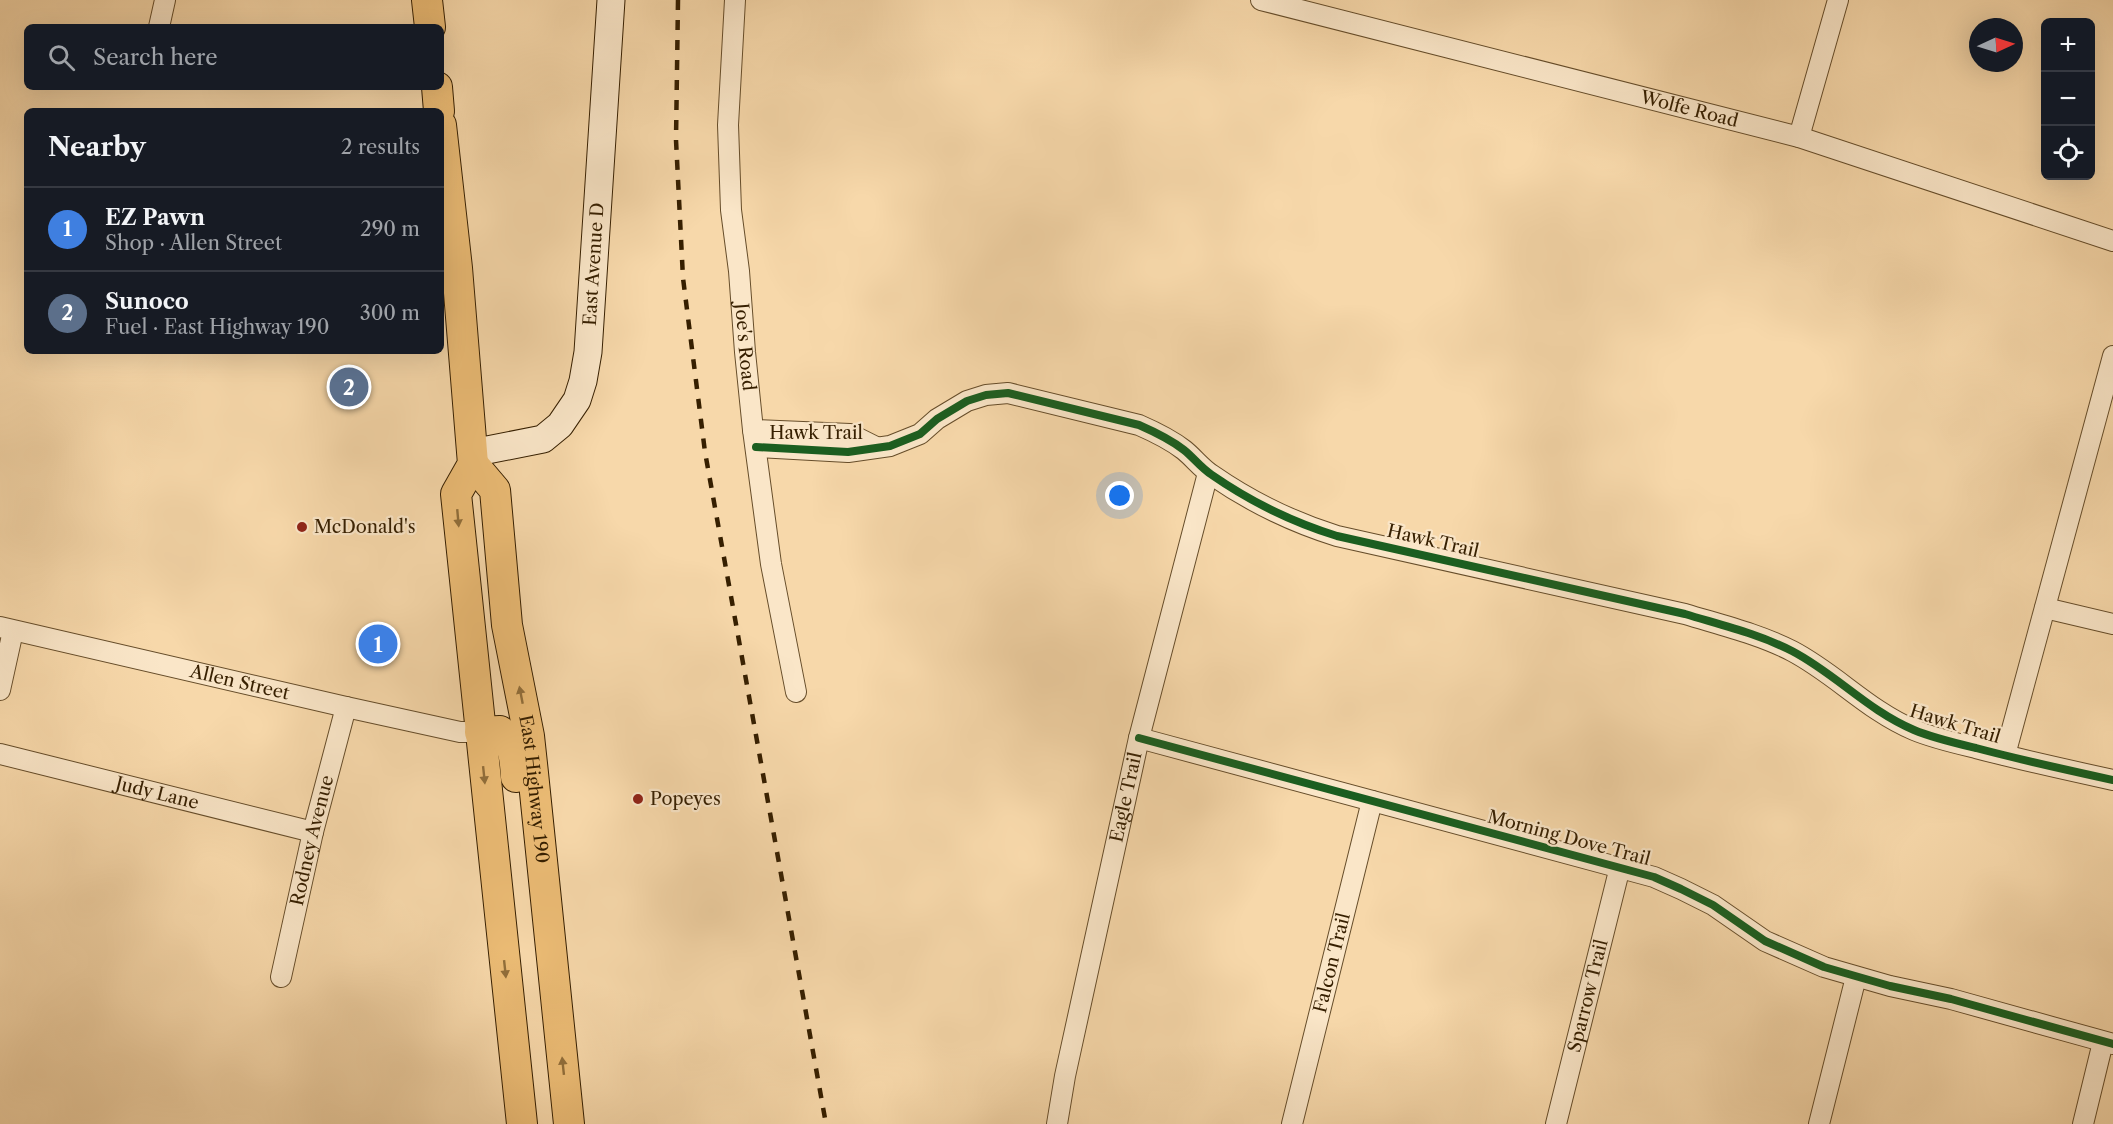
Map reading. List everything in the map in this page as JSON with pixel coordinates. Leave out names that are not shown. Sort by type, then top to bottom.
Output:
[{"type":"main road","points":[[427,0],[430,24]]},
{"type":"main road","name":"East Avenue D","points":[[472,459],[543,440],[560,425],[574,406],[583,381],[588,352],[611,0]]},
{"type":"main road","points":[[437,90],[439,108]]},
{"type":"main road","points":[[444,152],[457,268],[472,459],[456,494],[522,1124]]},
{"type":"main road","name":"East Highway 190","points":[[472,459],[495,490],[507,625],[529,736],[570,1124]]},
{"type":"main road","points":[[480,732],[500,731],[509,740],[514,753],[529,914],[551,947]]},
{"type":"street","points":[[160,24],[165,0]]},
{"type":"street","name":"Joe's Road","points":[[735,0],[728,125],[731,210],[739,271],[754,438],[771,564],[796,692]]},
{"type":"street","name":"Wolfe Road","points":[[1261,0],[1798,137],[2113,241]]},
{"type":"street","points":[[1798,137],[1838,0]]},
{"type":"street","points":[[2005,756],[2113,356]]},
{"type":"street","name":"Hawk Trail","points":[[754,438],[850,434],[876,447],[890,446],[920,434],[937,419],[967,401],[986,395],[1008,393],[1139,425],[1167,438],[1183,449],[1208,473],[1250,500],[1286,517],[1329,533],[1685,614],[1765,639],[1794,652],[1833,677],[1880,714],[1916,731],[2005,756],[2113,780]]},
{"type":"street","name":"Eagle Trail","points":[[1057,1124],[1065,1076],[1139,738],[1208,473]]},
{"type":"street","points":[[2045,608],[2113,624]]},
{"type":"street","points":[[0,690],[7,629]]},
{"type":"street","name":"Allen Street","points":[[7,629],[460,732],[480,732]]},
{"type":"street","name":"Rodney Avenue","points":[[281,977],[313,832],[346,707]]},
{"type":"street","name":"Morning Dove Trail","points":[[1139,738],[1654,877],[1713,906],[1766,941],[1790,953],[1856,977],[1951,999],[2108,1043]]},
{"type":"street","name":"Judy Lane","points":[[0,754],[313,832]]},
{"type":"street","name":"Falcon Trail","points":[[1292,1124],[1372,801]]},
{"type":"street","name":"Sparrow Trail","points":[[1556,1124],[1620,867]]},
{"type":"street","points":[[1820,1124],[1856,977]]},
{"type":"street","points":[[2083,1124],[2108,1043]]},
{"type":"railway","points":[[678,0],[676,140],[683,278],[705,452],[826,1124]]},
{"type":"cycle path","points":[[756,447],[848,452],[890,446],[920,434],[937,419],[967,401],[986,395],[1008,393],[1139,425],[1179,446],[1208,472],[1242,494],[1288,518],[1320,530],[1337,536],[1685,614],[1740,630],[1808,660],[1881,712],[1914,730],[2027,761],[2113,780]]},
{"type":"cycle path","points":[[1139,738],[1654,877],[1713,905],[1765,941],[1824,967],[2113,1044]]},
{"type":"place","name":"Sunoco","points":[[349,387]]},
{"type":"place","name":"McDonald's","points":[[302,527]]},
{"type":"place","name":"EZ Pawn","points":[[378,644]]},
{"type":"place","name":"Popeyes","points":[[638,799]]}]
